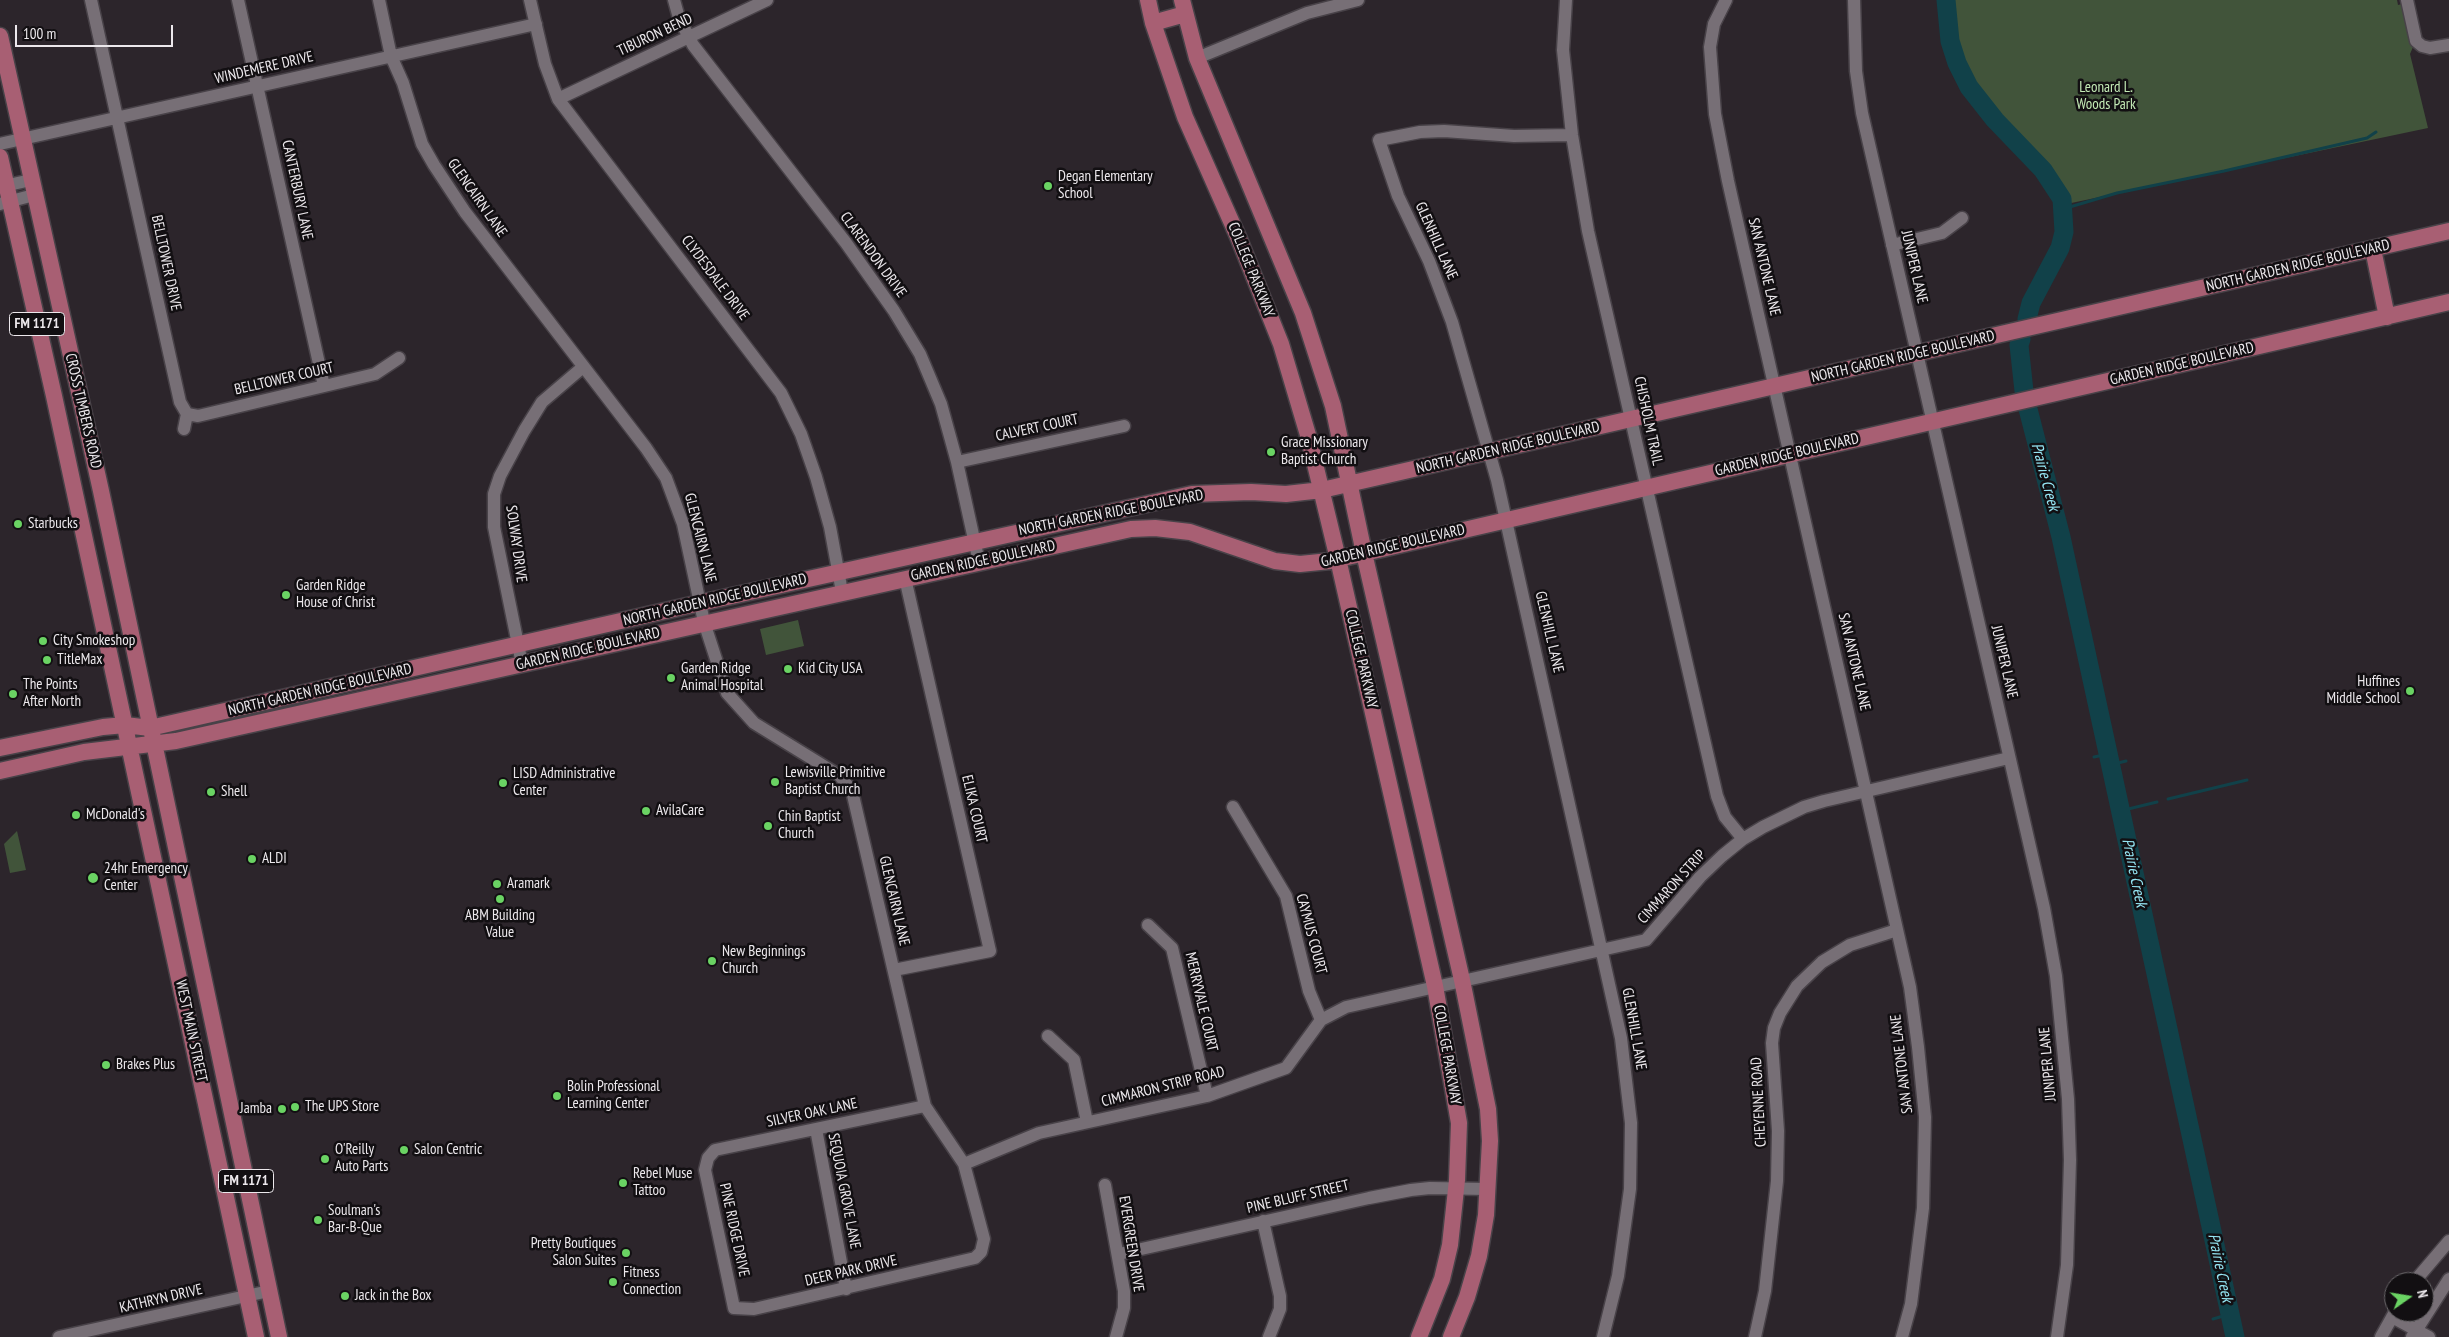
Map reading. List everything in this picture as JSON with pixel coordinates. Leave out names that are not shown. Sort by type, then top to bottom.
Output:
[{"type":"main road","name":"COLLEGE PARKWAY","points":[[1148,0],[1185,117],[1239,239],[1281,344],[1322,490],[1435,986],[1459,1123],[1456,1189],[1450,1245],[1442,1279],[1419,1337]]},
{"type":"main road","name":"COLLEGE PARKWAY","points":[[1184,7],[1197,58],[1272,234],[1303,313],[1333,406],[1364,553],[1462,980],[1488,1109],[1490,1142],[1486,1216],[1479,1256],[1467,1296],[1451,1337]]},
{"type":"main road","points":[[1154,23],[1184,7]]},
{"type":"main road","name":"CROSS TIMBERS ROAD","points":[[0,36],[79,389],[152,736]]},
{"type":"main road","name":"CROSS TIMBERS ROAD","points":[[0,157],[5,203],[54,396],[125,725]]},
{"type":"main road","name":"NORTH GARDEN RIDGE BOULEVARD","points":[[0,748],[103,727],[125,725],[152,736],[400,672],[518,644],[1192,494],[1251,492],[1286,494],[1322,490],[2449,231]]},
{"type":"main road","points":[[2373,249],[2387,317]]},
{"type":"main road","name":"GARDEN RIDGE BOULEVARD","points":[[0,771],[84,752],[129,746],[152,736],[403,690],[1131,528],[1155,528],[1190,532],[1275,560],[1316,563],[1338,559],[2449,302]]},
{"type":"main road","points":[[54,396],[79,389]]},
{"type":"main road","points":[[83,532],[108,527]]},
{"type":"main road","points":[[400,672],[403,690]]},
{"type":"main road","name":"WEST MAIN STREET","points":[[125,725],[256,1337]]},
{"type":"main road","name":"WEST MAIN STREET","points":[[152,736],[279,1337]]},
{"type":"main road","points":[[188,1020],[211,1014]]},
{"type":"street","name":"BELLTOWER DRIVE","points":[[91,0],[180,402],[187,414]]},
{"type":"street","name":"CANTERBURY LANE","points":[[238,0],[324,386]]},
{"type":"street","name":"GLENCAIRN LANE","points":[[379,0],[391,56],[422,144],[434,165],[464,212],[646,448],[672,492],[683,524],[704,622],[727,694],[754,723],[840,776],[852,791],[926,1106],[964,1164],[984,1239],[981,1252],[975,1258]]},
{"type":"street","name":"CLYDESDALE DRIVE","points":[[530,0],[545,64],[558,99],[780,393],[809,454],[830,527],[842,592]]},
{"type":"street","name":"CLARENDON DRIVE","points":[[674,0],[693,45],[846,243],[894,311],[920,354],[931,379],[958,462],[979,562]]},
{"type":"street","name":"TIBURON BEND","points":[[558,99],[766,0]]},
{"type":"street","points":[[1197,58],[1307,13],[1358,0]]},
{"type":"street","name":"CHISHOLM TRAIL","points":[[1566,0],[1563,50],[1572,135],[1588,231],[1717,796],[1725,817],[1743,839]]},
{"type":"street","name":"SAN ANTONE LANE","points":[[1726,0],[1714,24],[1710,47],[1715,114],[1728,181],[1910,987],[1925,1116],[1923,1208],[1919,1251],[1904,1337]]},
{"type":"street","name":"JUNIPER LANE","points":[[1854,0],[1856,71],[1862,113],[2044,908],[2056,976],[2064,1042],[2068,1099],[2070,1213],[2067,1265],[2056,1337]]},
{"type":"street","points":[[2407,0],[2415,37],[2422,46],[2430,48],[2449,45]]},
{"type":"street","name":"WINDEMERE DRIVE","points":[[0,144],[536,24]]},
{"type":"street","name":"GLENHILL LANE","points":[[1572,135],[1514,136],[1444,131],[1420,132],[1379,140],[1398,196],[1429,261],[1452,322],[1489,452],[1603,950],[1626,1068],[1631,1123],[1630,1189],[1618,1276],[1605,1337]]},
{"type":"street","points":[[3,186],[33,187]]},
{"type":"street","points":[[5,203],[33,187]]},
{"type":"street","points":[[1892,245],[1942,233],[1962,218]]},
{"type":"street","name":"BELLTOWER COURT","points":[[187,414],[198,416],[376,374],[399,358]]},
{"type":"street","name":"SOLWAY DRIVE","points":[[522,664],[494,527],[494,494],[500,476],[542,402],[583,368]]},
{"type":"street","points":[[184,429],[187,414]]},
{"type":"street","name":"CALVERT COURT","points":[[958,462],[1124,426]]},
{"type":"street","name":"ELIKA COURT","points":[[894,970],[990,951],[905,578]]},
{"type":"street","name":"CIMMARON STRIP","points":[[1435,986],[1646,940],[1700,877],[1743,839],[1804,807],[2009,758]]},
{"type":"street","name":"CAYMUS COURT","points":[[1233,807],[1286,896],[1309,991],[1321,1020]]},
{"type":"street","name":"MERRYVALE COURT","points":[[1148,925],[1172,948],[1207,1096]]},
{"type":"street","name":"CHEYENNE ROAD","points":[[1755,1337],[1765,1291],[1777,1181],[1778,1131],[1772,1043],[1774,1028],[1780,1013],[1797,986],[1822,962],[1850,945],[1897,930]]},
{"type":"street","name":"CIMMARON STRIP ROAD","points":[[964,1164],[1038,1133],[1207,1096],[1286,1068],[1321,1020],[1346,1007],[1435,986]]},
{"type":"street","points":[[1048,1036],[1074,1060],[1088,1122]]},
{"type":"street","name":"SILVER OAK LANE","points":[[708,1158],[715,1150],[926,1106]]},
{"type":"street","name":"SEQUOIA GROVE LANE","points":[[816,1129],[846,1289]]},
{"type":"street","name":"PINE RIDGE DRIVE","points":[[708,1158],[705,1170],[734,1308]]},
{"type":"street","name":"EVERGREEN DRIVE","points":[[1105,1185],[1119,1254],[1124,1308],[1116,1337]]},
{"type":"street","name":"PINE BLUFF STREET","points":[[1119,1254],[1411,1190],[1487,1189]]},
{"type":"street","points":[[1263,1221],[1280,1296],[1280,1309],[1269,1337]]},
{"type":"street","points":[[2423,1272],[2449,1241]]},
{"type":"street","name":"DEER PARK DRIVE","points":[[734,1308],[754,1309],[975,1258]]},
{"type":"street","points":[[2413,1334],[2449,1279]]},
{"type":"street","name":"KATHRYN DRIVE","points":[[59,1337],[269,1291]]},
{"type":"street","points":[[2381,1337],[2389,1322]]},
{"type":"street","points":[[2400,1322],[2413,1334],[2428,1337]]},
{"type":"green space","name":"Leonard L. Woods Park","points":[[1940,0],[2397,0],[2398,5],[2402,4],[2413,47],[2410,54],[2428,128],[2057,206],[2038,166],[1974,105],[1945,45]]},
{"type":"green space","points":[[798,620],[804,646],[766,655],[760,629]]},
{"type":"green space","points":[[17,831],[26,870],[10,873],[4,844]]},
{"type":"waterway","name":"Prairie Creek","points":[[1946,0],[1950,41],[1957,63],[1969,87],[1995,120],[2043,170],[2062,199],[2064,232],[2060,248],[2031,303],[2027,319]]},
{"type":"waterway","points":[[2063,209],[2117,193],[2224,171],[2367,138],[2376,132]]},
{"type":"waterway","name":"Prairie Creek","points":[[2021,339],[2019,345],[2024,391]]},
{"type":"waterway","name":"Prairie Creek","points":[[2028,409],[2061,537],[2235,1337]]},
{"type":"waterway","points":[[2094,757],[2108,754]]},
{"type":"waterway","points":[[2110,765],[2126,761]]},
{"type":"waterway","points":[[2168,799],[2247,780]]},
{"type":"waterway","points":[[2120,811],[2157,802]]},
{"type":"waterway","points":[[2213,1319],[2230,1314]]},
{"type":"place","name":"Degan Elementary School","points":[[1048,186]]},
{"type":"place","name":"Grace Missionary Baptist Church","points":[[1271,452]]},
{"type":"place","name":"Starbucks","points":[[18,524]]},
{"type":"place","name":"Garden Ridge House of Christ","points":[[286,595]]},
{"type":"place","name":"City Smokeshop","points":[[43,641]]},
{"type":"place","name":"TitleMax","points":[[47,660]]},
{"type":"place","name":"Kid City USA","points":[[788,669]]},
{"type":"place","name":"Garden Ridge Animal Hospital","points":[[671,678]]},
{"type":"place","name":"Huffines Middle School","points":[[2410,691]]},
{"type":"place","name":"The Points After North","points":[[13,694]]},
{"type":"place","name":"Lewisville Primitive Baptist Church","points":[[775,782]]},
{"type":"place","name":"LISD Administrative Center","points":[[503,783]]},
{"type":"place","name":"Shell","points":[[211,792]]},
{"type":"place","name":"AvilaCare","points":[[646,811]]},
{"type":"place","name":"McDonald's","points":[[76,815]]},
{"type":"place","name":"Chin Baptist Church","points":[[768,826]]},
{"type":"place","name":"ALDI","points":[[252,859]]},
{"type":"place","name":"24hr Emergency Center","points":[[93,878]]},
{"type":"place","name":"Aramark","points":[[497,884]]},
{"type":"place","name":"ABM Building Value","points":[[500,899]]},
{"type":"place","name":"New Beginnings Church","points":[[712,961]]},
{"type":"place","name":"Brakes Plus","points":[[106,1065]]},
{"type":"place","name":"Bolin Professional Learning Center","points":[[557,1096]]},
{"type":"place","name":"The UPS Store","points":[[295,1107]]},
{"type":"place","name":"Jamba","points":[[282,1109]]},
{"type":"place","name":"Salon Centric","points":[[404,1150]]},
{"type":"place","name":"O'Reilly Auto Parts","points":[[325,1159]]},
{"type":"place","name":"Rebel Muse Tattoo","points":[[623,1183]]},
{"type":"place","name":"Soulman's Bar-B-Que","points":[[318,1220]]},
{"type":"place","name":"Pretty Boutiques Salon Suites","points":[[626,1253]]},
{"type":"place","name":"Fitness Connection","points":[[613,1282]]},
{"type":"place","name":"Jack in the Box","points":[[345,1296]]}]
